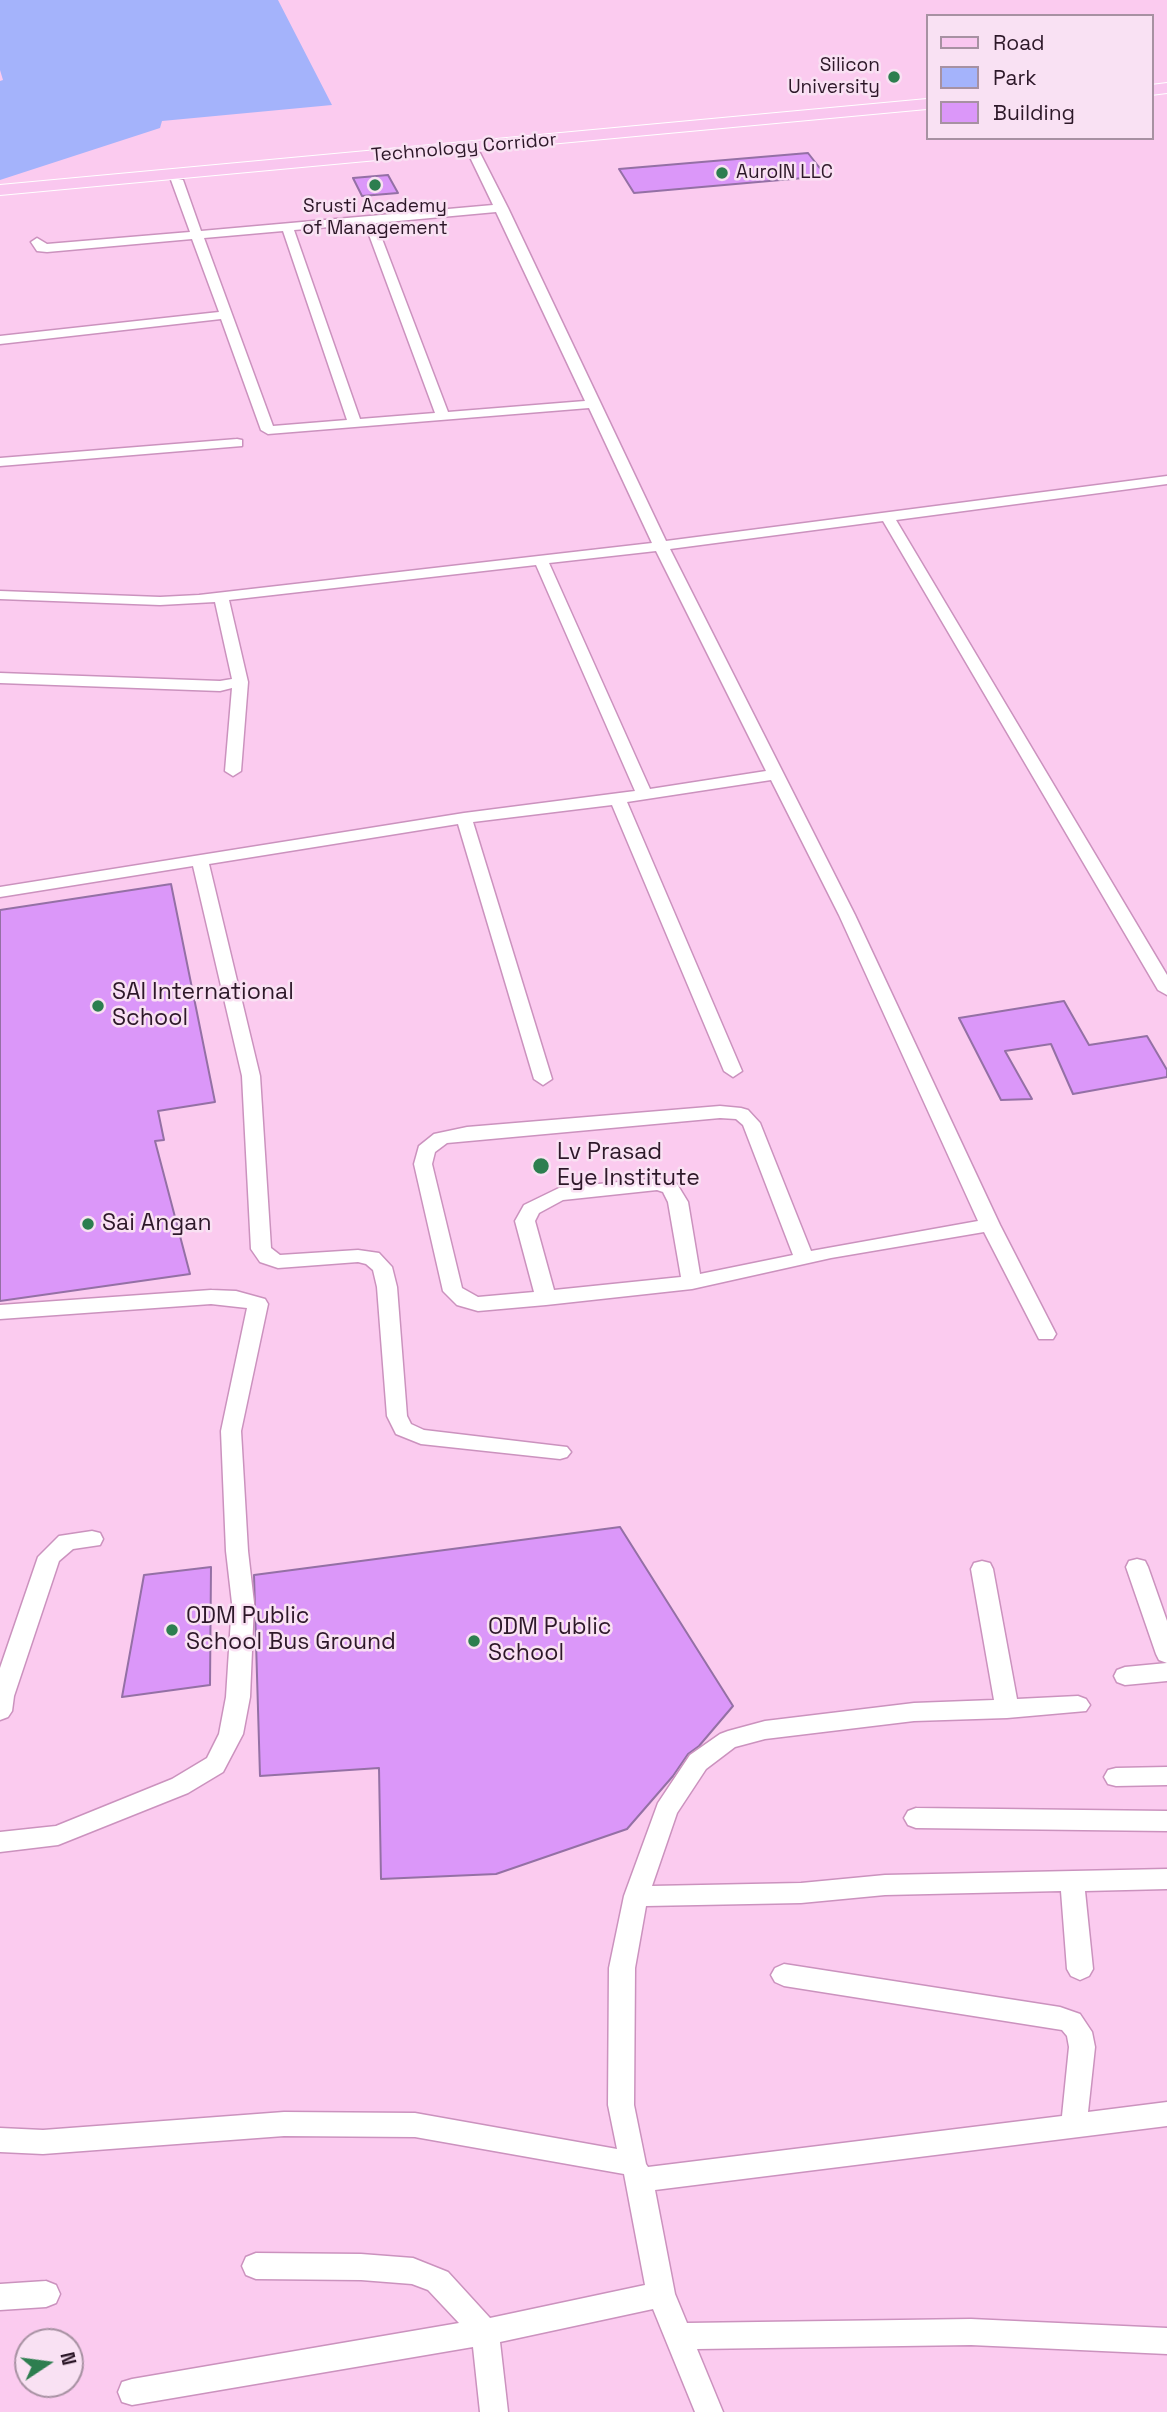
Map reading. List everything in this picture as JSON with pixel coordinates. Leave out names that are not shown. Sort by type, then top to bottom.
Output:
[{"type":"main road","name":"Technology Corridor","points":[[0,190],[235,172],[926,104]]},
{"type":"main road","points":[[0,197],[235,172],[926,111]]},
{"type":"street","points":[[474,153],[662,546],[863,950],[990,1225],[1046,1334]]},
{"type":"street","points":[[177,180],[268,430],[595,404]]},
{"type":"street","points":[[37,242],[41,248],[47,248],[502,208]]},
{"type":"street","points":[[370,220],[443,416]]},
{"type":"street","points":[[288,228],[355,424]]},
{"type":"street","points":[[0,340],[226,315]]},
{"type":"street","points":[[0,462],[237,443]]},
{"type":"street","points":[[0,595],[160,601],[221,597],[662,546],[1167,480]]},
{"type":"street","points":[[887,517],[1165,983]]},
{"type":"street","points":[[541,560],[645,794]]},
{"type":"street","points":[[221,597],[240,682],[233,771]]},
{"type":"street","points":[[0,678],[220,686],[240,682]]},
{"type":"street","points":[[0,891],[464,818],[618,799],[776,774]]},
{"type":"street","points":[[618,799],[733,1071]]},
{"type":"street","points":[[464,818],[542,1079]]},
{"type":"street","points":[[200,861],[251,1076],[261,1249],[267,1257],[278,1262],[358,1255],[372,1258],[382,1267],[387,1287],[397,1416],[403,1429],[421,1437],[560,1452]]},
{"type":"street","points":[[804,1259],[751,1123],[741,1114],[720,1112],[467,1133],[441,1138],[426,1150],[423,1164],[453,1291],[464,1300],[478,1304],[692,1282],[990,1225]]},
{"type":"street","points":[[546,1298],[525,1221],[531,1209],[559,1194],[658,1184],[670,1188],[678,1202],[692,1282]]},
{"type":"street","points":[[0,1312],[198,1298],[236,1298],[258,1304],[230,1431],[243,1604],[238,1697],[231,1734],[215,1765],[180,1786],[58,1835],[0,1842]]},
{"type":"street","points":[[0,1711],[2,1696],[48,1557],[67,1542],[92,1539]]},
{"type":"street","points":[[1137,1567],[1167,1654]]},
{"type":"street","points":[[982,1569],[1007,1709]]},
{"type":"street","points":[[1125,1676],[1167,1672]]},
{"type":"street","points":[[709,2412],[661,2294],[621,2105],[622,1982],[636,1896],[666,1810],[698,1762],[728,1741],[765,1730],[914,1712],[1078,1705]]},
{"type":"street","points":[[1116,1777],[1167,1776]]},
{"type":"street","points":[[916,1818],[1167,1821]]},
{"type":"street","points":[[636,1896],[801,1893],[885,1885],[1167,1879]]},
{"type":"street","points":[[1072,1881],[1080,1969]]},
{"type":"street","points":[[784,1975],[1060,2018],[1071,2022],[1079,2032],[1082,2047],[1074,2124]]},
{"type":"street","points":[[0,2140],[43,2141],[284,2124],[415,2125],[637,2172],[851,2155],[1167,2114]]},
{"type":"street","points":[[256,2266],[361,2267],[413,2272],[438,2281],[485,2332],[494,2412]]},
{"type":"street","points":[[0,2297],[46,2294]]},
{"type":"street","points":[[132,2392],[485,2332],[661,2294]]},
{"type":"street","points":[[680,2336],[971,2332],[1167,2341]]},
{"type":"green space","points":[[0,0],[278,0],[332,105],[162,121],[160,128],[0,180],[0,81],[3,80],[0,70]]},
{"type":"building","name":"AuroIN LLC","points":[[808,153],[826,176],[634,193],[619,169]]},
{"type":"building","name":"Srusti Academy of Management","points":[[388,175],[398,193],[362,196],[353,178]]},
{"type":"building","name":"SAI International School","points":[[171,884],[215,1102],[158,1111],[164,1140],[155,1141],[190,1274],[0,1301],[0,910]]},
{"type":"building","points":[[1064,1001],[1089,1045],[1147,1036],[1167,1070],[1167,1077],[1073,1094],[1051,1044],[1005,1051],[1032,1099],[1001,1100],[959,1018]]},
{"type":"building","name":"ODM Public School","points":[[620,1527],[733,1706],[699,1746],[688,1754],[673,1776],[627,1829],[496,1874],[381,1879],[379,1768],[260,1776],[254,1575]]},
{"type":"building","name":"ODM Public School Bus Ground","points":[[211,1567],[210,1685],[122,1697],[144,1575]]},
{"type":"place","name":"Silicon University","points":[[894,77]]},
{"type":"place","name":"AuroIN LLC","points":[[722,173]]},
{"type":"place","name":"Srusti Academy of Management","points":[[375,185]]},
{"type":"place","name":"SAI International School","points":[[98,1006]]},
{"type":"place","name":"Lv Prasad Eye Institute","points":[[541,1166]]},
{"type":"place","name":"Sai Angan","points":[[88,1224]]},
{"type":"place","name":"ODM Public School Bus Ground","points":[[172,1630]]},
{"type":"place","name":"ODM Public School","points":[[474,1641]]}]
